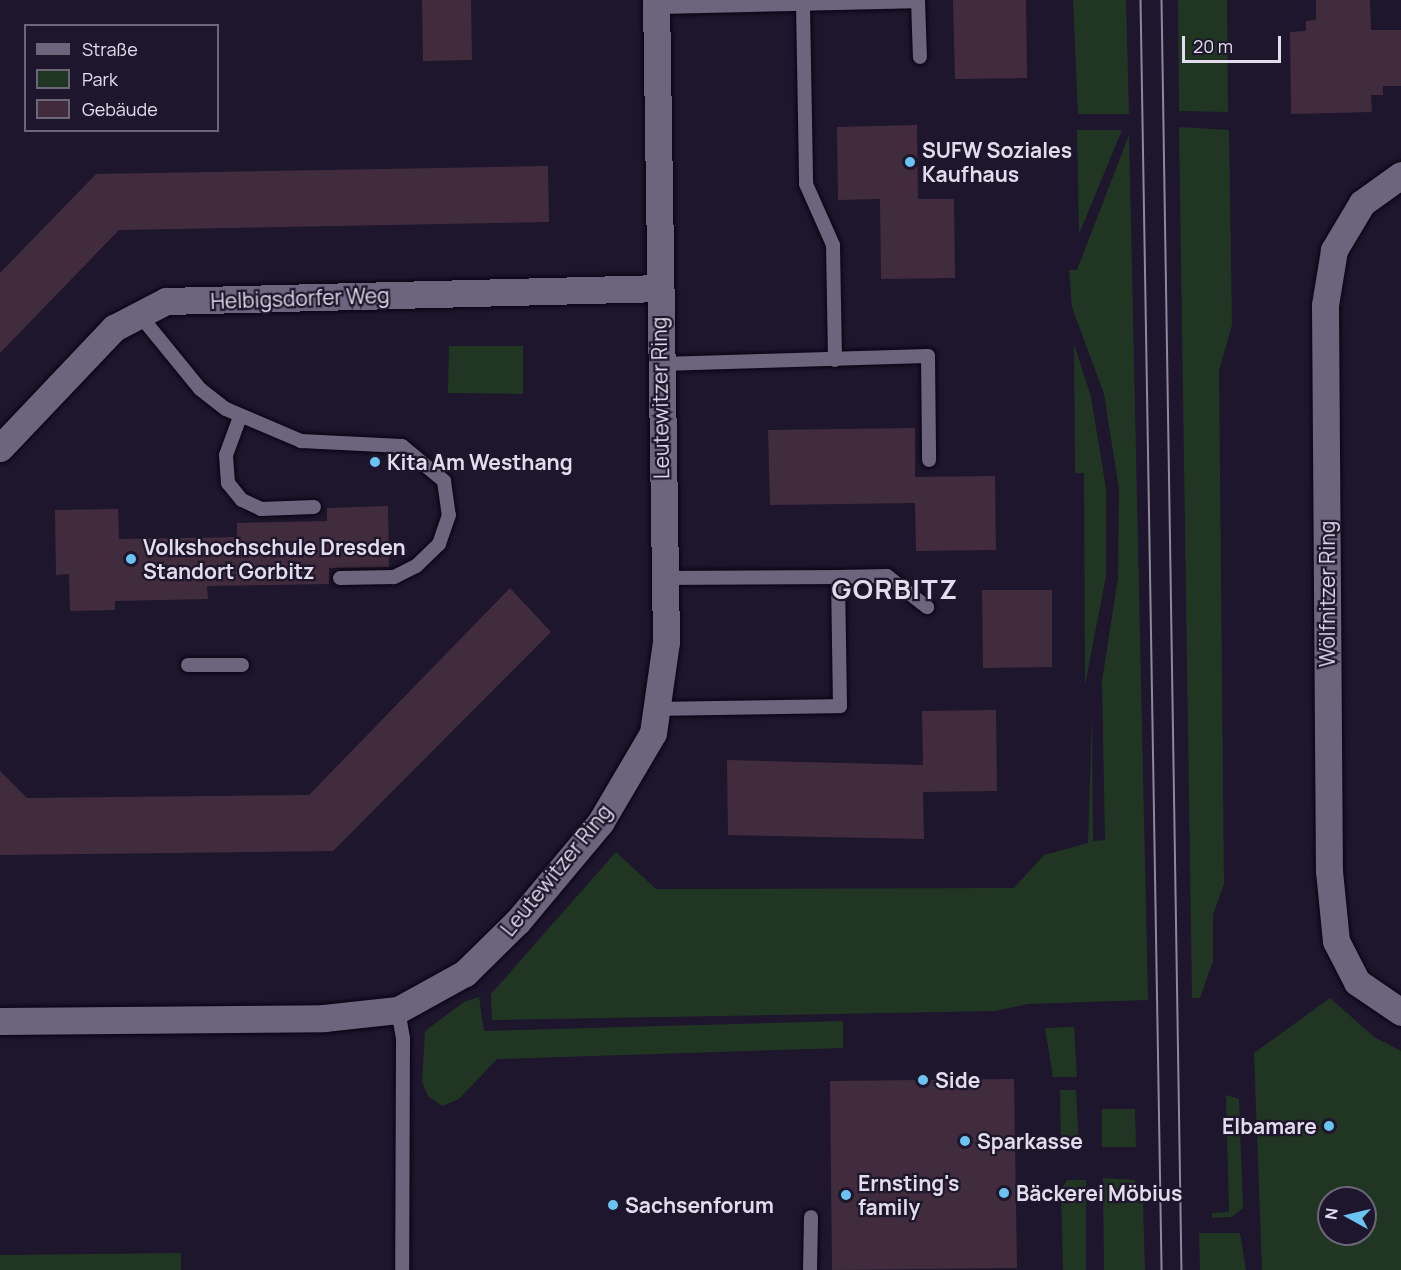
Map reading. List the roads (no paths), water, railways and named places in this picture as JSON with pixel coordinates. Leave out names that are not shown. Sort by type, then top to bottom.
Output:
[{"type":"street","name":"Leutewitzer Ring","points":[[0,1021],[324,1018],[398,1010],[465,974],[518,921],[600,823],[653,733],[659,709],[663,578],[656,3]]},
{"type":"street","name":"Wölfnitzer Ring","points":[[1401,175],[1362,203],[1334,250],[1325,305],[1329,870],[1336,941],[1357,982],[1401,1012]]},
{"type":"street","name":"Helbigsdorfer Weg","points":[[0,448],[114,328],[138,313],[166,302],[658,288]]},
{"type":"lane","points":[[656,3],[803,5],[918,1],[920,57]]},
{"type":"lane","points":[[803,5],[806,184],[833,245],[835,360]]},
{"type":"lane","points":[[138,313],[200,389],[240,417],[301,441],[402,446],[444,481],[449,515],[439,544],[416,566],[394,577],[340,578]]},
{"type":"lane","points":[[660,364],[928,356],[929,460]]},
{"type":"lane","points":[[240,417],[226,455],[228,483],[242,500],[261,509],[314,507]]},
{"type":"lane","points":[[663,578],[887,576],[927,607]]},
{"type":"lane","points":[[659,709],[840,706],[838,577]]},
{"type":"lane","points":[[188,665],[242,665]]},
{"type":"lane","points":[[398,1010],[402,1270]]},
{"type":"lane","points":[[810,1270],[811,1217]]},
{"type":"tram line","points":[[1141,0],[1162,1270]]},
{"type":"tram line","points":[[1162,0],[1182,1270]]},
{"type":"place","name":"SUFW Soziales Kaufhaus","points":[[910,162]]},
{"type":"place","name":"Kita Am Westhang","points":[[375,462]]},
{"type":"place","name":"Volkshochschule Dresden Standort Gorbitz","points":[[131,559]]},
{"type":"place","name":"Side","points":[[923,1080]]},
{"type":"place","name":"Elbamare","points":[[1329,1126]]},
{"type":"place","name":"Sparkasse","points":[[965,1141]]},
{"type":"place","name":"Bäckerei Möbius","points":[[1004,1193]]},
{"type":"place","name":"Ernsting's family","points":[[846,1195]]},
{"type":"place","name":"Sachsenforum","points":[[613,1205]]},
{"type":"district","name":"GORBITZ","points":[[895,589]]}]
